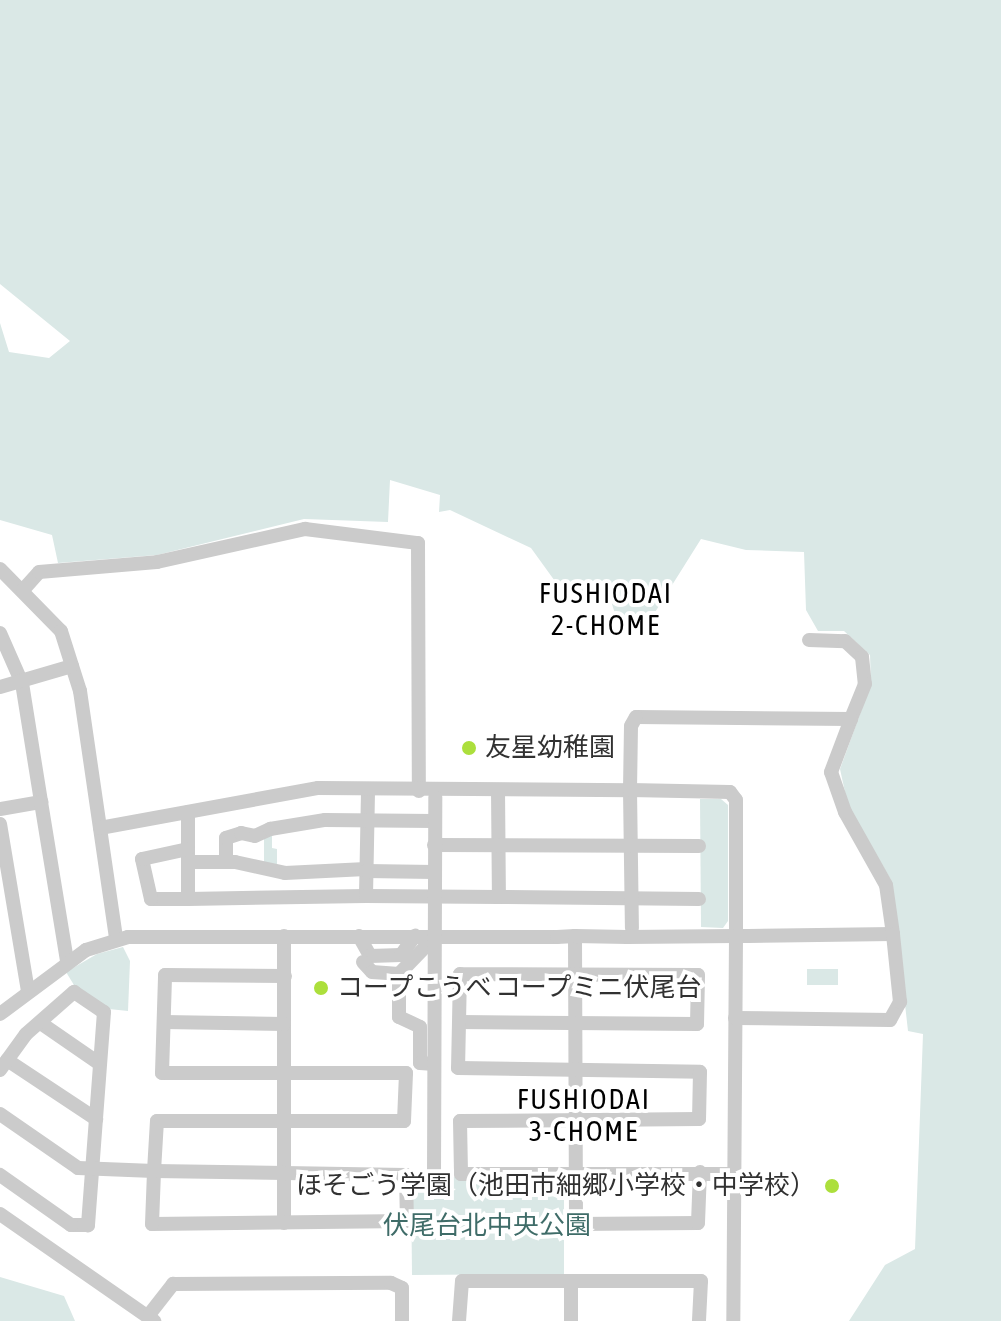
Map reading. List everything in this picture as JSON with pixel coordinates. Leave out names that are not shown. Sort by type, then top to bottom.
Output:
[{"type":"street","points":[[23,590],[39,572],[157,562],[305,529],[418,543],[419,791]]},
{"type":"street","points":[[0,569],[61,631],[72,666],[116,938]]},
{"type":"street","points":[[0,633],[22,683],[67,961]]},
{"type":"street","points":[[735,1018],[890,1020],[900,1002],[886,885],[845,812],[831,772],[865,684],[862,657],[845,641],[809,640]]},
{"type":"street","points":[[0,687],[72,666]]},
{"type":"street","points":[[632,928],[630,790],[636,717],[851,719]]},
{"type":"street","points":[[100,828],[318,788],[730,792],[736,800],[733,1321]]},
{"type":"street","points":[[366,896],[368,789]]},
{"type":"street","points":[[498,790],[499,897]]},
{"type":"street","points":[[434,1064],[420,1063],[420,1027],[399,1017],[399,974],[434,929],[435,797]]},
{"type":"street","points":[[0,809],[41,802]]},
{"type":"street","points":[[188,812],[188,899]]},
{"type":"street","points":[[226,862],[228,836],[255,836],[325,820],[434,821]]},
{"type":"street","points":[[0,824],[28,991]]},
{"type":"street","points":[[434,845],[699,846]]},
{"type":"street","points":[[434,872],[366,870],[285,873],[188,856],[142,859],[151,899],[366,896],[699,899]]},
{"type":"street","points":[[0,1014],[67,961],[116,938],[359,936],[370,956],[401,955],[425,942],[575,936],[893,934]]},
{"type":"street","points":[[284,936],[284,1223]]},
{"type":"street","points":[[575,936],[576,1224],[698,1223],[700,1172]]},
{"type":"street","points":[[425,942],[434,1064],[434,1175]]},
{"type":"street","points":[[363,962],[372,972],[399,974]]},
{"type":"street","points":[[460,1022],[697,1024],[698,975],[460,974],[458,1068],[575,1073],[700,1072],[699,1119],[460,1121],[461,1174],[733,1174]]},
{"type":"street","points":[[0,1114],[78,1168],[154,1171],[285,1174],[406,1175],[407,1221],[152,1224],[154,1171],[157,1121],[404,1121],[406,1073],[162,1073],[165,975],[285,976]]},
{"type":"street","points":[[0,1175],[71,1225],[88,1225],[92,1168],[96,1119],[104,1012],[74,992],[42,1024],[26,1034],[4,1065],[96,1119]]},
{"type":"street","points":[[164,1022],[284,1024]]},
{"type":"street","points":[[42,1024],[100,1064]]},
{"type":"street","points":[[0,1214],[151,1318],[173,1284],[391,1283],[402,1288],[402,1321]]},
{"type":"street","points":[[459,1321],[462,1281],[701,1281],[699,1321]]},
{"type":"street","points":[[571,1281],[571,1321]]},
{"type":"green space","points":[[0,0],[1001,0],[1001,1321],[849,1321],[885,1265],[915,1249],[923,1034],[908,1031],[891,880],[848,806],[840,769],[871,684],[870,655],[844,631],[818,631],[806,610],[804,552],[746,550],[701,539],[647,625],[618,623],[611,601],[557,584],[531,548],[450,510],[439,512],[440,495],[390,480],[388,522],[304,519],[157,555],[58,563],[52,535],[0,520],[0,323],[9,352],[49,358],[70,341],[0,284]]},
{"type":"green space","points":[[700,799],[721,799],[728,805],[728,921],[723,928],[701,927]]},
{"type":"green space","points":[[272,832],[272,848],[277,849],[277,867],[264,864],[264,835]]},
{"type":"green space","points":[[123,947],[130,961],[128,1011],[109,1009],[77,990],[66,972],[97,954]]},
{"type":"green space","points":[[807,969],[838,969],[838,985],[807,985]]},
{"type":"green space","name":"伏尾台北中央公園","points":[[411,1177],[559,1177],[564,1184],[564,1274],[412,1275]]},
{"type":"green space","points":[[0,1277],[64,1296],[75,1321],[0,1321]]},
{"type":"place","name":"友星幼稚園","points":[[469,748]]},
{"type":"place","name":"コープこうべ コープミニ伏尾台","points":[[321,988]]},
{"type":"place","name":"ほそごう学園（池田市細郷小学校・中学校）","points":[[832,1186]]},
{"type":"district","name":"FUSHIODAI 2-CHOME","points":[[606,609]]},
{"type":"district","name":"FUSHIODAI 3-CHOME","points":[[584,1115]]}]
